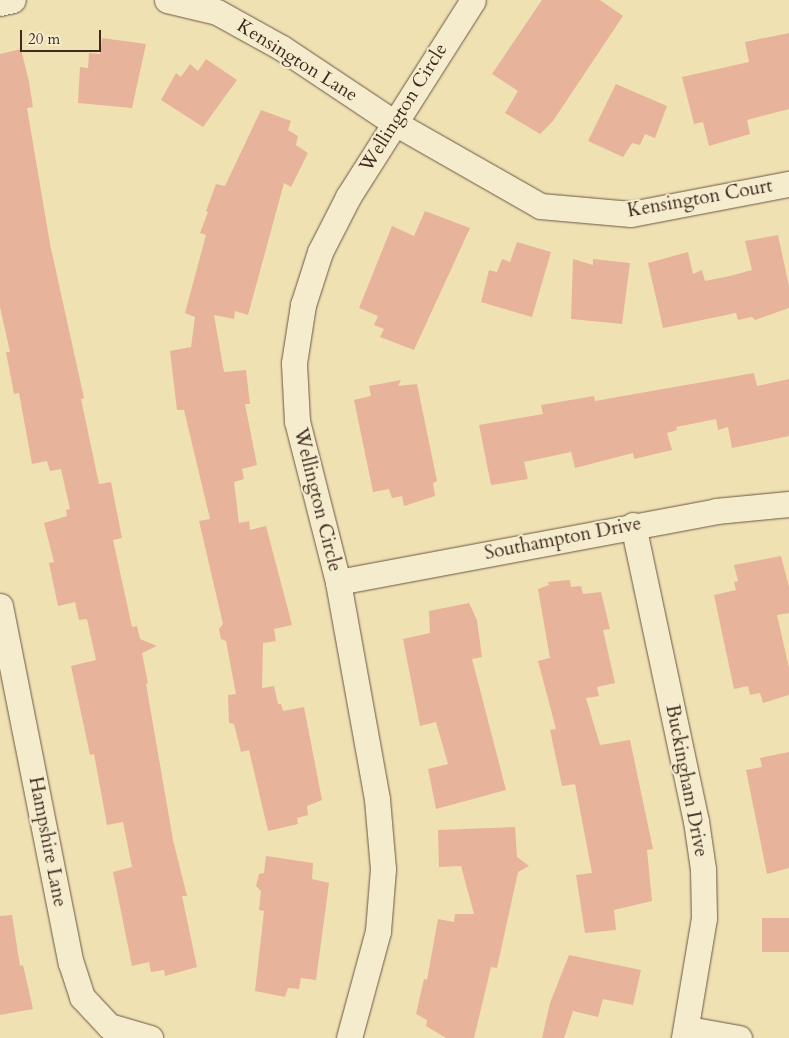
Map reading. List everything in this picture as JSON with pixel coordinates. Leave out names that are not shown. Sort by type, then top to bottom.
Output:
[{"type":"street","points":[[0,3],[14,0]]},
{"type":"street","name":"Kensington Lane","points":[[167,0],[225,16],[282,48],[394,122]]},
{"type":"street","name":"Wellington Circle","points":[[349,1038],[378,931],[383,869],[377,799],[338,582],[297,421],[294,363],[303,305],[320,252],[348,197],[473,0]]},
{"type":"street","name":"Kensington Court","points":[[394,122],[540,206],[631,214],[789,184]]},
{"type":"street","name":"Southampton Drive","points":[[338,582],[633,525],[716,511],[789,504]]},
{"type":"street","name":"Buckingham Drive","points":[[633,525],[696,820],[703,869],[704,918],[686,1034]]},
{"type":"street","name":"Hampshire Lane","points":[[0,606],[71,963],[82,997],[109,1026],[150,1038]]},
{"type":"street","points":[[686,1034],[739,1038]]},
{"type":"building","points":[[542,0],[600,0],[623,16],[553,121],[540,134],[505,113],[518,91],[492,74]]},
{"type":"building","points":[[789,33],[789,109],[747,120],[750,134],[709,146],[703,122],[694,124],[682,77],[749,62],[745,42]]},
{"type":"building","points":[[102,38],[146,44],[132,108],[78,103],[80,67],[88,68],[89,53],[100,54]]},
{"type":"building","points":[[21,49],[33,107],[27,108],[50,244],[84,398],[81,399],[99,484],[111,482],[122,538],[113,540],[132,627],[137,626],[140,639],[157,646],[142,653],[173,840],[187,896],[182,896],[197,967],[165,976],[164,970],[151,972],[149,962],[132,966],[113,872],[132,867],[123,822],[107,825],[94,754],[90,755],[71,666],[96,660],[87,619],[79,620],[75,602],[58,606],[49,563],[54,562],[44,523],[67,516],[66,510],[70,509],[61,469],[50,471],[47,461],[32,464],[19,393],[14,394],[6,352],[10,352],[0,307],[0,54]]},
{"type":"building","points":[[206,59],[237,80],[203,127],[161,100],[176,73],[181,77],[190,64],[198,71]]},
{"type":"building","points":[[616,84],[667,106],[655,138],[645,134],[640,145],[632,143],[623,157],[588,141]]},
{"type":"building","points":[[261,110],[291,121],[288,130],[298,136],[296,145],[308,153],[291,187],[284,183],[248,315],[235,311],[234,319],[214,315],[224,372],[246,370],[250,404],[245,404],[257,465],[242,469],[244,479],[234,482],[239,523],[249,521],[250,530],[266,526],[292,625],[274,629],[276,641],[263,643],[262,688],[274,686],[278,704],[281,704],[283,711],[304,707],[322,800],[307,806],[308,815],[297,818],[298,824],[268,831],[249,750],[241,752],[234,724],[229,723],[228,695],[236,694],[226,641],[221,639],[219,629],[223,624],[199,521],[210,519],[184,410],[177,410],[170,351],[191,347],[195,317],[185,313],[206,235],[200,233],[208,212],[206,211],[216,184],[225,186]]},
{"type":"building","points":[[425,211],[470,228],[414,350],[380,337],[384,329],[374,325],[378,316],[359,308],[392,226],[414,236]]},
{"type":"building","points":[[778,235],[789,286],[789,308],[755,320],[752,317],[738,320],[736,313],[663,328],[648,263],[688,252],[693,274],[702,270],[705,281],[730,276],[752,270],[745,241]]},
{"type":"building","points":[[517,242],[551,252],[532,317],[481,302],[489,270],[497,272],[502,259],[510,262]]},
{"type":"building","points":[[573,259],[593,265],[593,259],[630,263],[622,324],[571,319]]},
{"type":"building","points":[[754,373],[757,386],[789,379],[789,436],[732,448],[728,427],[718,430],[716,419],[676,427],[677,430],[667,433],[672,450],[634,459],[633,453],[575,468],[571,452],[524,462],[528,479],[491,485],[479,425],[543,414],[541,405],[594,396],[595,401]]},
{"type":"building","points":[[401,380],[398,386],[417,384],[437,481],[433,483],[435,496],[404,506],[402,496],[392,498],[389,489],[373,492],[354,400],[371,396],[369,386]]},
{"type":"building","points":[[781,556],[789,587],[789,613],[777,615],[789,668],[789,695],[763,703],[760,693],[750,695],[748,686],[734,689],[714,595],[736,590],[734,582],[738,581],[734,565]]},
{"type":"building","points":[[570,580],[571,587],[581,586],[583,594],[601,592],[610,629],[603,630],[615,683],[597,687],[599,696],[586,698],[600,745],[630,740],[653,849],[647,850],[652,901],[614,910],[616,930],[585,933],[576,875],[592,873],[575,784],[562,786],[550,730],[556,729],[538,661],[550,658],[538,589],[549,585],[548,582]]},
{"type":"building","points":[[469,603],[477,620],[482,657],[472,659],[506,790],[436,809],[428,769],[448,764],[436,722],[420,726],[403,639],[430,633],[429,611]]},
{"type":"building","points":[[789,752],[789,868],[767,874],[746,770],[762,767],[760,758]]},
{"type":"building","points":[[515,827],[517,857],[529,866],[518,872],[497,968],[491,967],[474,1038],[446,1038],[426,1026],[427,1020],[416,1014],[424,979],[427,980],[438,919],[454,922],[455,914],[474,914],[461,866],[439,867],[438,830]]},
{"type":"building","points":[[266,856],[313,863],[312,879],[329,883],[316,980],[301,978],[299,989],[288,988],[285,997],[255,991],[264,911],[259,910],[261,891],[256,886],[259,874],[264,873]]},
{"type":"building","points":[[12,915],[20,966],[23,965],[33,1009],[0,1015],[0,916]]},
{"type":"building","points":[[762,918],[789,918],[789,952],[762,952]]},
{"type":"building","points":[[569,955],[641,970],[633,1005],[603,999],[598,1017],[573,1011],[564,1038],[542,1038],[550,1003]]}]
